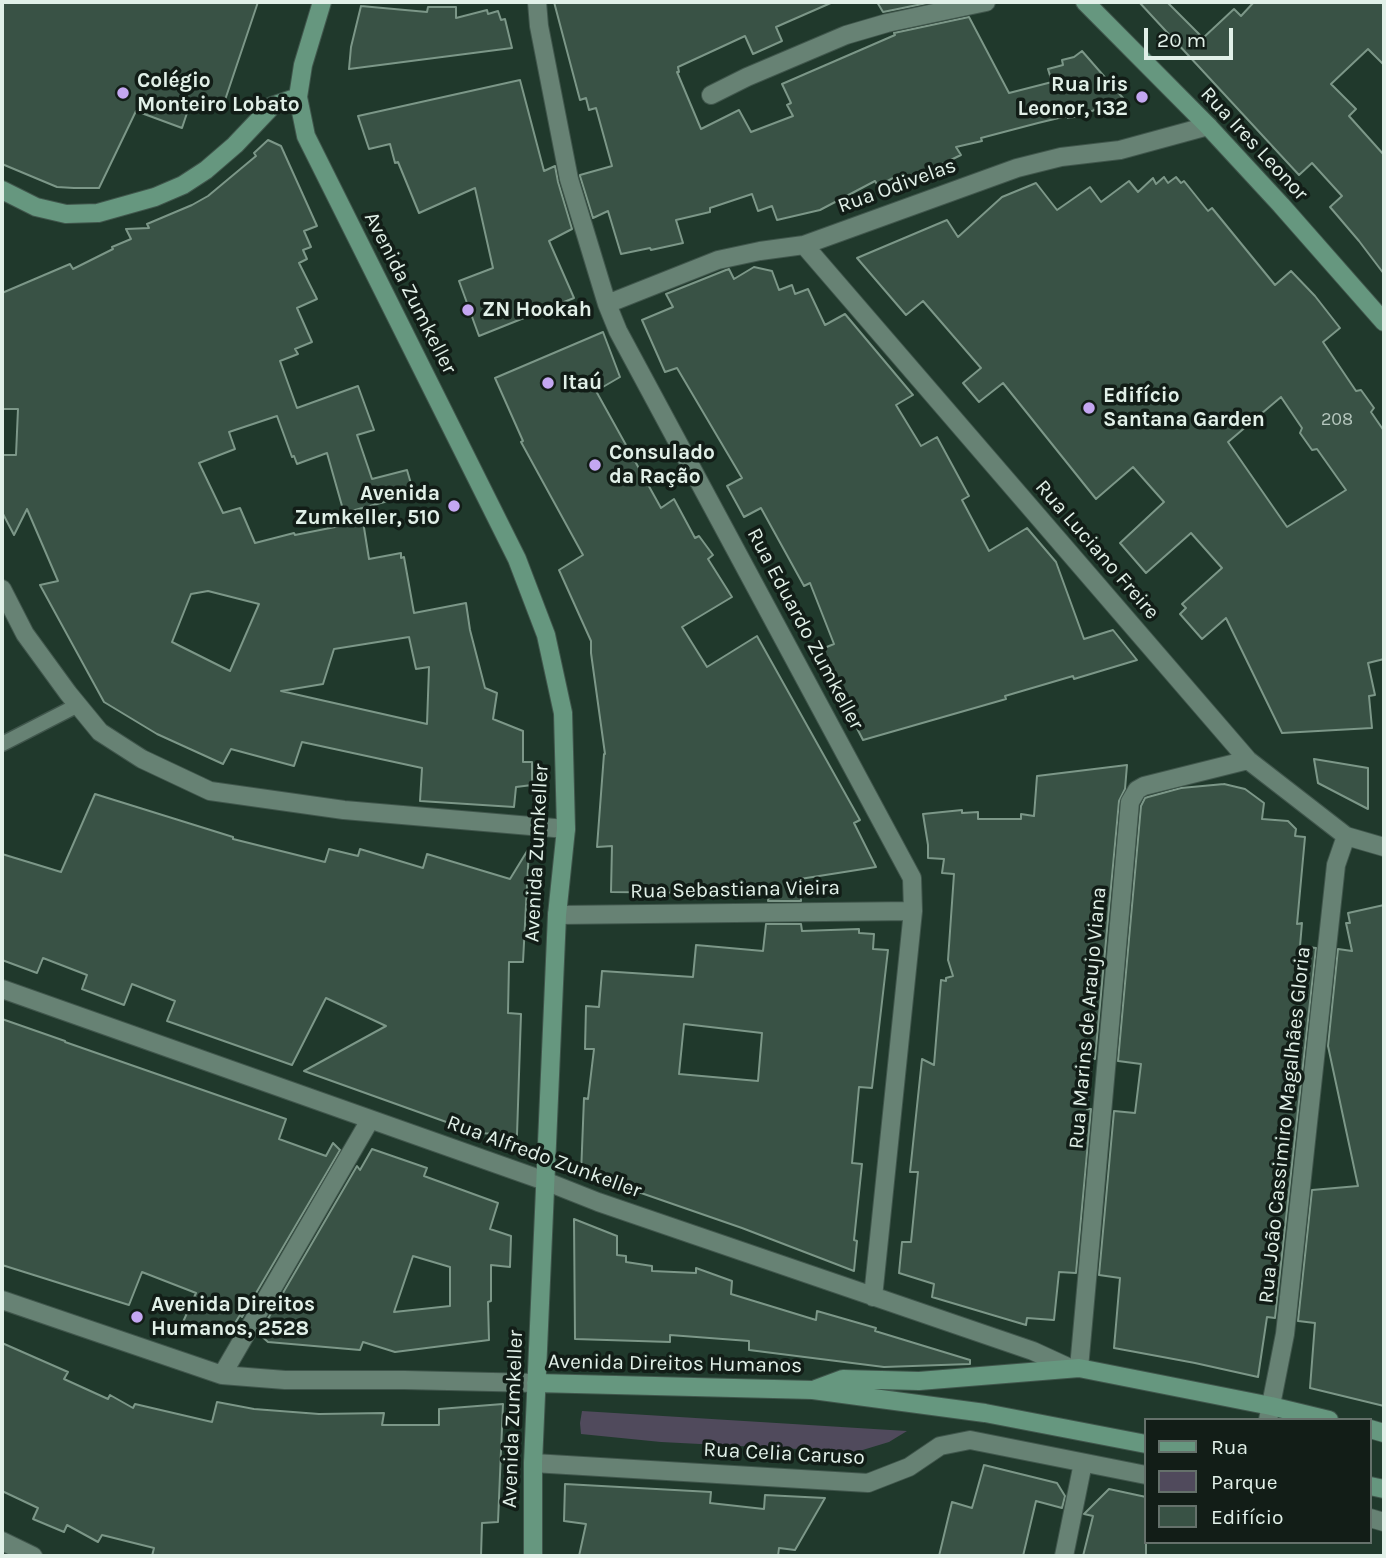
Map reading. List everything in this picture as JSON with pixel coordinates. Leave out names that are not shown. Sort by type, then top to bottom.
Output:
[{"type":"main road","name":"Avenida Zumkeller","points":[[322,2],[303,65],[299,97],[306,136],[517,559],[546,635],[563,713],[566,829],[557,915],[533,1463],[533,1556]]},
{"type":"main road","name":"Rua Ires Leonor","points":[[1085,2],[1208,126],[1384,322]]},
{"type":"main road","points":[[2,190],[36,207],[66,215],[98,213],[155,197],[183,185],[206,170],[235,145],[272,106],[299,97]]},
{"type":"main road","name":"Avenida Direitos Humanos","points":[[813,1390],[843,1379],[919,1381],[1074,1368],[1269,1413],[1312,1418]]},
{"type":"main road","name":"Avenida Direitos Humanos","points":[[536,1383],[813,1390],[985,1413],[1144,1444]]},
{"type":"street","name":"Rua Eduardo Zumkeller","points":[[537,2],[539,26],[569,179],[607,304],[618,331],[912,878],[913,911],[873,1297]]},
{"type":"street","points":[[711,95],[846,35],[887,23],[986,2]]},
{"type":"street","name":"Rua Odivelas","points":[[607,304],[718,260],[804,245],[1017,168],[1061,157],[1120,150],[1208,126]]},
{"type":"street","name":"Rua Luciano Freire","points":[[804,245],[1248,760],[1346,836],[1384,847]]},
{"type":"street","points":[[2,589],[25,634],[100,732],[142,759],[210,792],[344,810],[566,829]]},
{"type":"street","name":"Rua Marins de Araujo Viana","points":[[1074,1368],[1130,802],[1137,790],[1144,786],[1248,760]]},
{"type":"street","name":"Rua João Cassimiro Magalhães Gloria","points":[[1269,1413],[1285,1334],[1336,864],[1346,836]]},
{"type":"street","name":"Rua Sebastiana Vieira","points":[[557,915],[913,911]]},
{"type":"street","name":"Rua Alfredo Zunkeller","points":[[2,989],[598,1202],[1033,1351],[1074,1368]]},
{"type":"street","points":[[222,1375],[370,1120]]},
{"type":"street","name":"Avenida Direitos Humanos","points":[[2,1300],[222,1375],[285,1380],[536,1383]]},
{"type":"street","name":"Rua Celia Caruso","points":[[533,1463],[868,1483],[909,1467],[940,1446],[970,1440],[1144,1475]]},
{"type":"street","points":[[1064,1556],[1083,1463]]},
{"type":"street","points":[[2,1541],[33,1556]]},
{"type":"lane","points":[[2,744],[78,705]]},
{"type":"green space","points":[[582,1411],[907,1431],[889,1442],[856,1452],[661,1442],[581,1434]]},
{"type":"building","name":"Colégio Monteiro Lobato","points":[[2,2],[258,2],[221,112],[191,101],[182,128],[136,111],[99,188],[74,188],[57,187],[2,164]]},
{"type":"building","points":[[554,2],[833,2],[776,27],[782,41],[753,54],[745,36],[678,67],[677,72],[701,129],[739,110],[751,132],[793,116],[787,105],[791,103],[782,84],[895,35],[894,33],[969,17],[1009,93],[1052,82],[1048,69],[1063,65],[1062,60],[1074,57],[1082,51],[1123,98],[1080,116],[1067,116],[1038,123],[956,147],[961,155],[899,185],[895,177],[878,186],[875,181],[820,210],[777,220],[772,206],[758,211],[752,194],[710,208],[710,212],[676,220],[683,243],[621,254],[608,211],[593,218],[580,176],[612,166],[596,108],[589,110],[586,98],[580,100]]},
{"type":"building","points":[[877,2],[932,2],[883,12]]},
{"type":"building","points":[[1139,2],[1167,2],[1203,38],[1234,9],[1241,16],[1254,2],[1384,2],[1384,65],[1368,49],[1331,84],[1356,109],[1349,116],[1384,155],[1384,274],[1330,207],[1342,196],[1312,163],[1299,175]]},
{"type":"building","points":[[361,6],[427,12],[428,7],[456,7],[456,18],[487,10],[488,14],[498,11],[501,20],[505,19],[512,48],[349,69],[351,47]]},
{"type":"building","points":[[520,80],[544,171],[555,166],[572,229],[549,241],[574,298],[479,336],[459,281],[493,268],[475,188],[419,213],[398,162],[395,163],[390,144],[369,149],[358,116]]},
{"type":"building","points":[[268,140],[281,146],[317,226],[304,231],[311,247],[303,250],[307,259],[299,263],[317,299],[297,308],[312,342],[295,349],[298,354],[280,361],[297,408],[358,386],[374,430],[357,435],[372,479],[407,470],[414,494],[344,513],[327,453],[297,464],[277,416],[229,432],[235,449],[199,463],[223,513],[240,508],[255,543],[294,533],[295,535],[340,526],[340,521],[362,515],[369,559],[401,553],[401,558],[404,557],[414,613],[466,603],[485,688],[497,693],[493,719],[523,731],[523,762],[532,762],[532,785],[516,787],[514,807],[420,801],[422,768],[302,742],[294,766],[231,749],[223,764],[157,734],[104,702],[40,585],[58,581],[27,509],[14,535],[2,512],[2,455],[16,455],[18,409],[2,409],[2,293],[70,264],[73,269],[131,239],[126,229],[149,228],[147,224],[208,196],[256,156],[254,153]],"holes":[[[208,591],[259,604],[230,671],[172,642],[191,594]],[[409,637],[416,669],[429,667],[427,724],[281,691],[323,684],[334,649]]]},
{"type":"building","points":[[1164,177],[1168,183],[1176,177],[1181,183],[1184,181],[1208,211],[1212,208],[1275,285],[1291,271],[1315,296],[1340,328],[1323,342],[1356,391],[1361,390],[1374,408],[1371,412],[1384,431],[1384,659],[1368,663],[1375,695],[1369,696],[1372,728],[1282,733],[1226,618],[1202,639],[1180,614],[1186,608],[1182,604],[1222,568],[1191,533],[1146,573],[1120,543],[1164,502],[1133,467],[1096,499],[1003,383],[979,402],[963,383],[981,368],[923,301],[906,315],[857,258],[947,220],[958,237],[1002,197],[1036,183],[1057,210],[1090,187],[1101,202],[1129,181],[1138,192],[1153,178],[1156,184]],"holes":[[[1281,397],[1302,428],[1300,433],[1312,450],[1317,449],[1346,490],[1287,527],[1228,442]]]},
{"type":"building","points":[[754,267],[772,271],[779,290],[792,285],[795,294],[808,289],[825,325],[845,314],[913,395],[896,405],[921,446],[937,437],[969,496],[962,500],[989,551],[1027,528],[1056,562],[1084,639],[1113,630],[1137,660],[1074,679],[1073,676],[1005,696],[1006,699],[863,740],[817,651],[834,644],[810,583],[804,586],[761,508],[744,517],[727,486],[742,478],[677,368],[665,372],[642,320],[673,307],[666,294],[729,269],[734,279]]},
{"type":"building","points":[[603,332],[620,377],[596,391],[661,508],[674,499],[695,538],[699,536],[713,555],[708,559],[732,597],[682,627],[707,667],[757,636],[860,820],[854,823],[876,867],[800,879],[801,901],[768,901],[769,895],[706,897],[706,893],[611,892],[612,846],[597,847],[605,754],[591,641],[559,570],[583,555],[521,442],[523,441],[495,378]]},
{"type":"building","points":[[1314,759],[1368,768],[1368,809],[1318,783]]},
{"type":"building","points":[[1127,765],[1125,789],[1119,801],[1095,1059],[1092,1059],[1087,1109],[1091,1109],[1076,1273],[1059,1272],[1054,1320],[1027,1318],[1026,1325],[932,1297],[934,1284],[899,1273],[902,1242],[911,1242],[918,1172],[910,1172],[922,1059],[934,1065],[941,980],[946,981],[946,978],[953,976],[948,960],[954,874],[942,873],[944,859],[928,858],[923,814],[962,810],[962,813],[978,812],[978,819],[1021,819],[1021,814],[1034,816],[1037,776]]},
{"type":"building","points":[[1224,784],[1245,789],[1264,803],[1262,819],[1288,821],[1296,829],[1295,836],[1305,837],[1297,924],[1302,923],[1300,946],[1316,948],[1275,1318],[1267,1317],[1258,1377],[1114,1348],[1120,1278],[1099,1275],[1114,1111],[1135,1113],[1141,1064],[1118,1061],[1141,806],[1145,798],[1181,788]]},
{"type":"building","points":[[95,794],[233,839],[325,862],[329,849],[358,856],[360,849],[423,868],[427,854],[510,879],[529,848],[523,962],[509,962],[508,1013],[521,1014],[517,1135],[477,1133],[304,1071],[386,1026],[326,998],[292,1065],[167,1021],[175,1001],[132,984],[124,1005],[82,989],[87,975],[43,958],[37,973],[2,960],[2,854],[61,872]]},
{"type":"building","points":[[1384,905],[1384,1406],[1310,1388],[1315,1323],[1298,1321],[1312,1190],[1358,1186],[1328,1046],[1338,949],[1352,951],[1346,923],[1350,923],[1348,913]]},
{"type":"building","points":[[766,924],[801,924],[802,931],[859,929],[859,933],[874,934],[873,949],[888,950],[872,1088],[859,1087],[852,1163],[862,1164],[854,1240],[857,1241],[854,1271],[742,1228],[581,1174],[584,1098],[588,1099],[594,1049],[585,1049],[586,1006],[599,1007],[602,971],[693,977],[696,945],[763,951]],"holes":[[[684,1024],[762,1033],[758,1081],[679,1074]]]},
{"type":"building","points":[[2,1019],[286,1119],[279,1139],[326,1156],[333,1143],[340,1150],[242,1317],[240,1315],[227,1336],[183,1322],[196,1293],[142,1272],[129,1305],[2,1265]]},
{"type":"building","points":[[372,1149],[427,1168],[424,1176],[498,1203],[490,1229],[511,1236],[510,1267],[491,1265],[489,1340],[395,1352],[363,1342],[360,1350],[268,1342],[259,1334],[357,1166],[360,1170]],"holes":[[[413,1256],[450,1267],[450,1306],[394,1312]]]},
{"type":"building","points":[[574,1219],[617,1236],[617,1255],[626,1256],[626,1262],[652,1266],[652,1271],[696,1273],[696,1268],[732,1281],[731,1294],[816,1320],[817,1311],[876,1328],[875,1331],[970,1360],[970,1364],[884,1367],[749,1350],[749,1341],[670,1335],[670,1342],[575,1339]]},
{"type":"building","points":[[2,1343],[68,1372],[64,1379],[108,1399],[110,1395],[133,1408],[135,1404],[212,1422],[217,1402],[254,1409],[319,1414],[384,1413],[382,1425],[439,1425],[439,1409],[503,1404],[498,1522],[482,1523],[481,1556],[152,1556],[154,1548],[102,1535],[98,1542],[67,1525],[64,1532],[33,1519],[38,1508],[2,1491]]},
{"type":"building","points":[[984,1465],[1057,1483],[1065,1496],[1062,1508],[1036,1501],[1023,1556],[939,1556],[952,1502],[972,1508]]},
{"type":"building","points":[[565,1484],[711,1492],[710,1503],[764,1509],[765,1495],[825,1498],[795,1550],[779,1548],[778,1556],[579,1556],[586,1524],[564,1521]]},
{"type":"building","points":[[1109,1489],[1144,1497],[1146,1556],[1083,1556],[1093,1516],[1084,1514]]},
{"type":"place","name":"Colégio Monteiro Lobato","points":[[123,93]]},
{"type":"place","name":"Rua Iris Leonor, 132","points":[[1142,97]]},
{"type":"place","name":"ZN Hookah","points":[[468,310]]},
{"type":"place","name":"Itaú","points":[[548,383]]},
{"type":"place","name":"Edifício Santana Garden","points":[[1089,408]]},
{"type":"place","name":"Consulado da Ração","points":[[595,465]]},
{"type":"place","name":"Avenida Zumkeller, 510","points":[[454,506]]},
{"type":"place","name":"Avenida Direitos Humanos, 2528","points":[[137,1317]]}]
